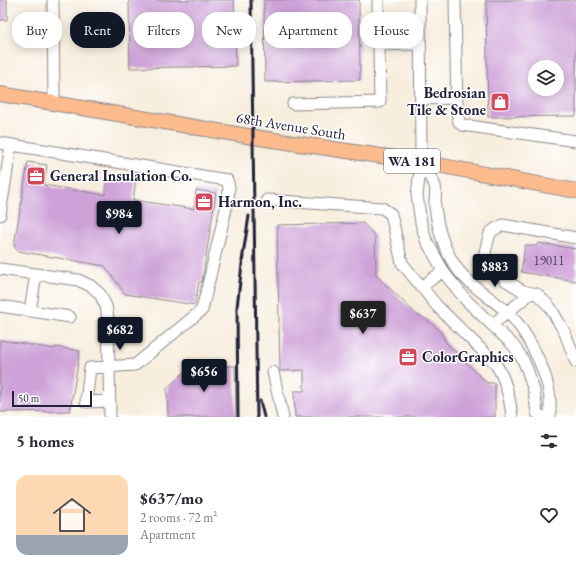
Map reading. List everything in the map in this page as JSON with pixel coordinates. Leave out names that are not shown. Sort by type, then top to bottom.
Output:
[{"type":"main road","name":"68th Avenue South","points":[[0,94],[54,102],[253,138],[421,162],[576,191]]},
{"type":"street","points":[[53,0],[54,102]]},
{"type":"street","points":[[378,0],[378,12]]},
{"type":"street","points":[[420,0],[420,12]]},
{"type":"street","points":[[456,0],[457,98],[459,122],[462,125],[576,140]]},
{"type":"street","points":[[292,104],[380,102],[379,48]]},
{"type":"street","points":[[420,48],[421,162],[417,195],[420,223],[426,240],[443,271],[466,300],[513,345],[522,358],[528,369],[534,391],[537,413],[542,417]]},
{"type":"street","points":[[421,99],[457,98]]},
{"type":"street","points":[[0,215],[6,144],[227,180],[229,187],[228,200],[202,310],[135,365],[90,368],[86,402],[110,401]]},
{"type":"street","points":[[421,162],[435,188],[434,201],[436,214],[440,232],[451,260],[474,286],[507,312],[522,329],[539,361],[548,386],[550,417]]},
{"type":"street","points":[[267,200],[382,208],[387,210],[391,214],[402,264],[437,306],[496,363],[501,371],[506,386],[512,417]]},
{"type":"street","points":[[576,238],[503,225],[490,233],[486,243],[485,252],[486,258],[505,280],[523,291],[536,294],[550,307],[565,333],[576,362]]},
{"type":"street","points":[[0,269],[78,280],[91,286],[100,294],[106,306],[108,319],[110,417]]},
{"type":"street","points":[[421,287],[443,271]]},
{"type":"street","points":[[30,311],[36,274]]},
{"type":"street","points":[[492,324],[531,293]]},
{"type":"street","points":[[0,306],[70,317]]},
{"type":"street","points":[[273,372],[283,417]]},
{"type":"building","points":[[0,0],[7,0],[7,20],[0,20]]},
{"type":"building","points":[[129,0],[234,0],[234,12],[202,12],[202,48],[235,48],[236,66],[130,68]]},
{"type":"building","points":[[264,0],[359,0],[360,80],[265,82],[265,48],[352,48],[352,12],[264,12]]},
{"type":"building","points":[[486,0],[576,0],[576,116],[488,117]]},
{"type":"building","points":[[28,162],[47,165],[44,185],[105,195],[107,176],[136,180],[133,200],[194,209],[196,190],[216,193],[202,282],[199,282],[195,305],[125,294],[105,266],[18,251],[14,246]]},
{"type":"building","points":[[363,223],[375,236],[376,275],[416,314],[428,320],[440,331],[447,344],[487,383],[495,383],[495,417],[295,417],[294,391],[304,391],[304,370],[280,371],[277,225]]},
{"type":"building","points":[[538,243],[576,249],[576,281],[521,272],[525,245],[537,246]]},
{"type":"building","points":[[0,340],[55,349],[56,347],[80,351],[70,411],[0,412]]},
{"type":"building","points":[[235,366],[236,417],[168,417],[167,388],[190,367]]},
{"type":"railway","points":[[251,0],[257,417]]},
{"type":"railway","points":[[242,261],[249,216]]},
{"type":"railway","points":[[238,417],[237,307],[243,256]]},
{"type":"railway","points":[[260,401],[264,417]]},
{"type":"place","name":"Bedrosian Tile & Stone","points":[[500,102]]},
{"type":"place","name":"General Insulation Co.","points":[[36,176]]},
{"type":"place","name":"Harmon, Inc.","points":[[204,202]]},
{"type":"place","name":"ColorGraphics","points":[[408,357]]}]
